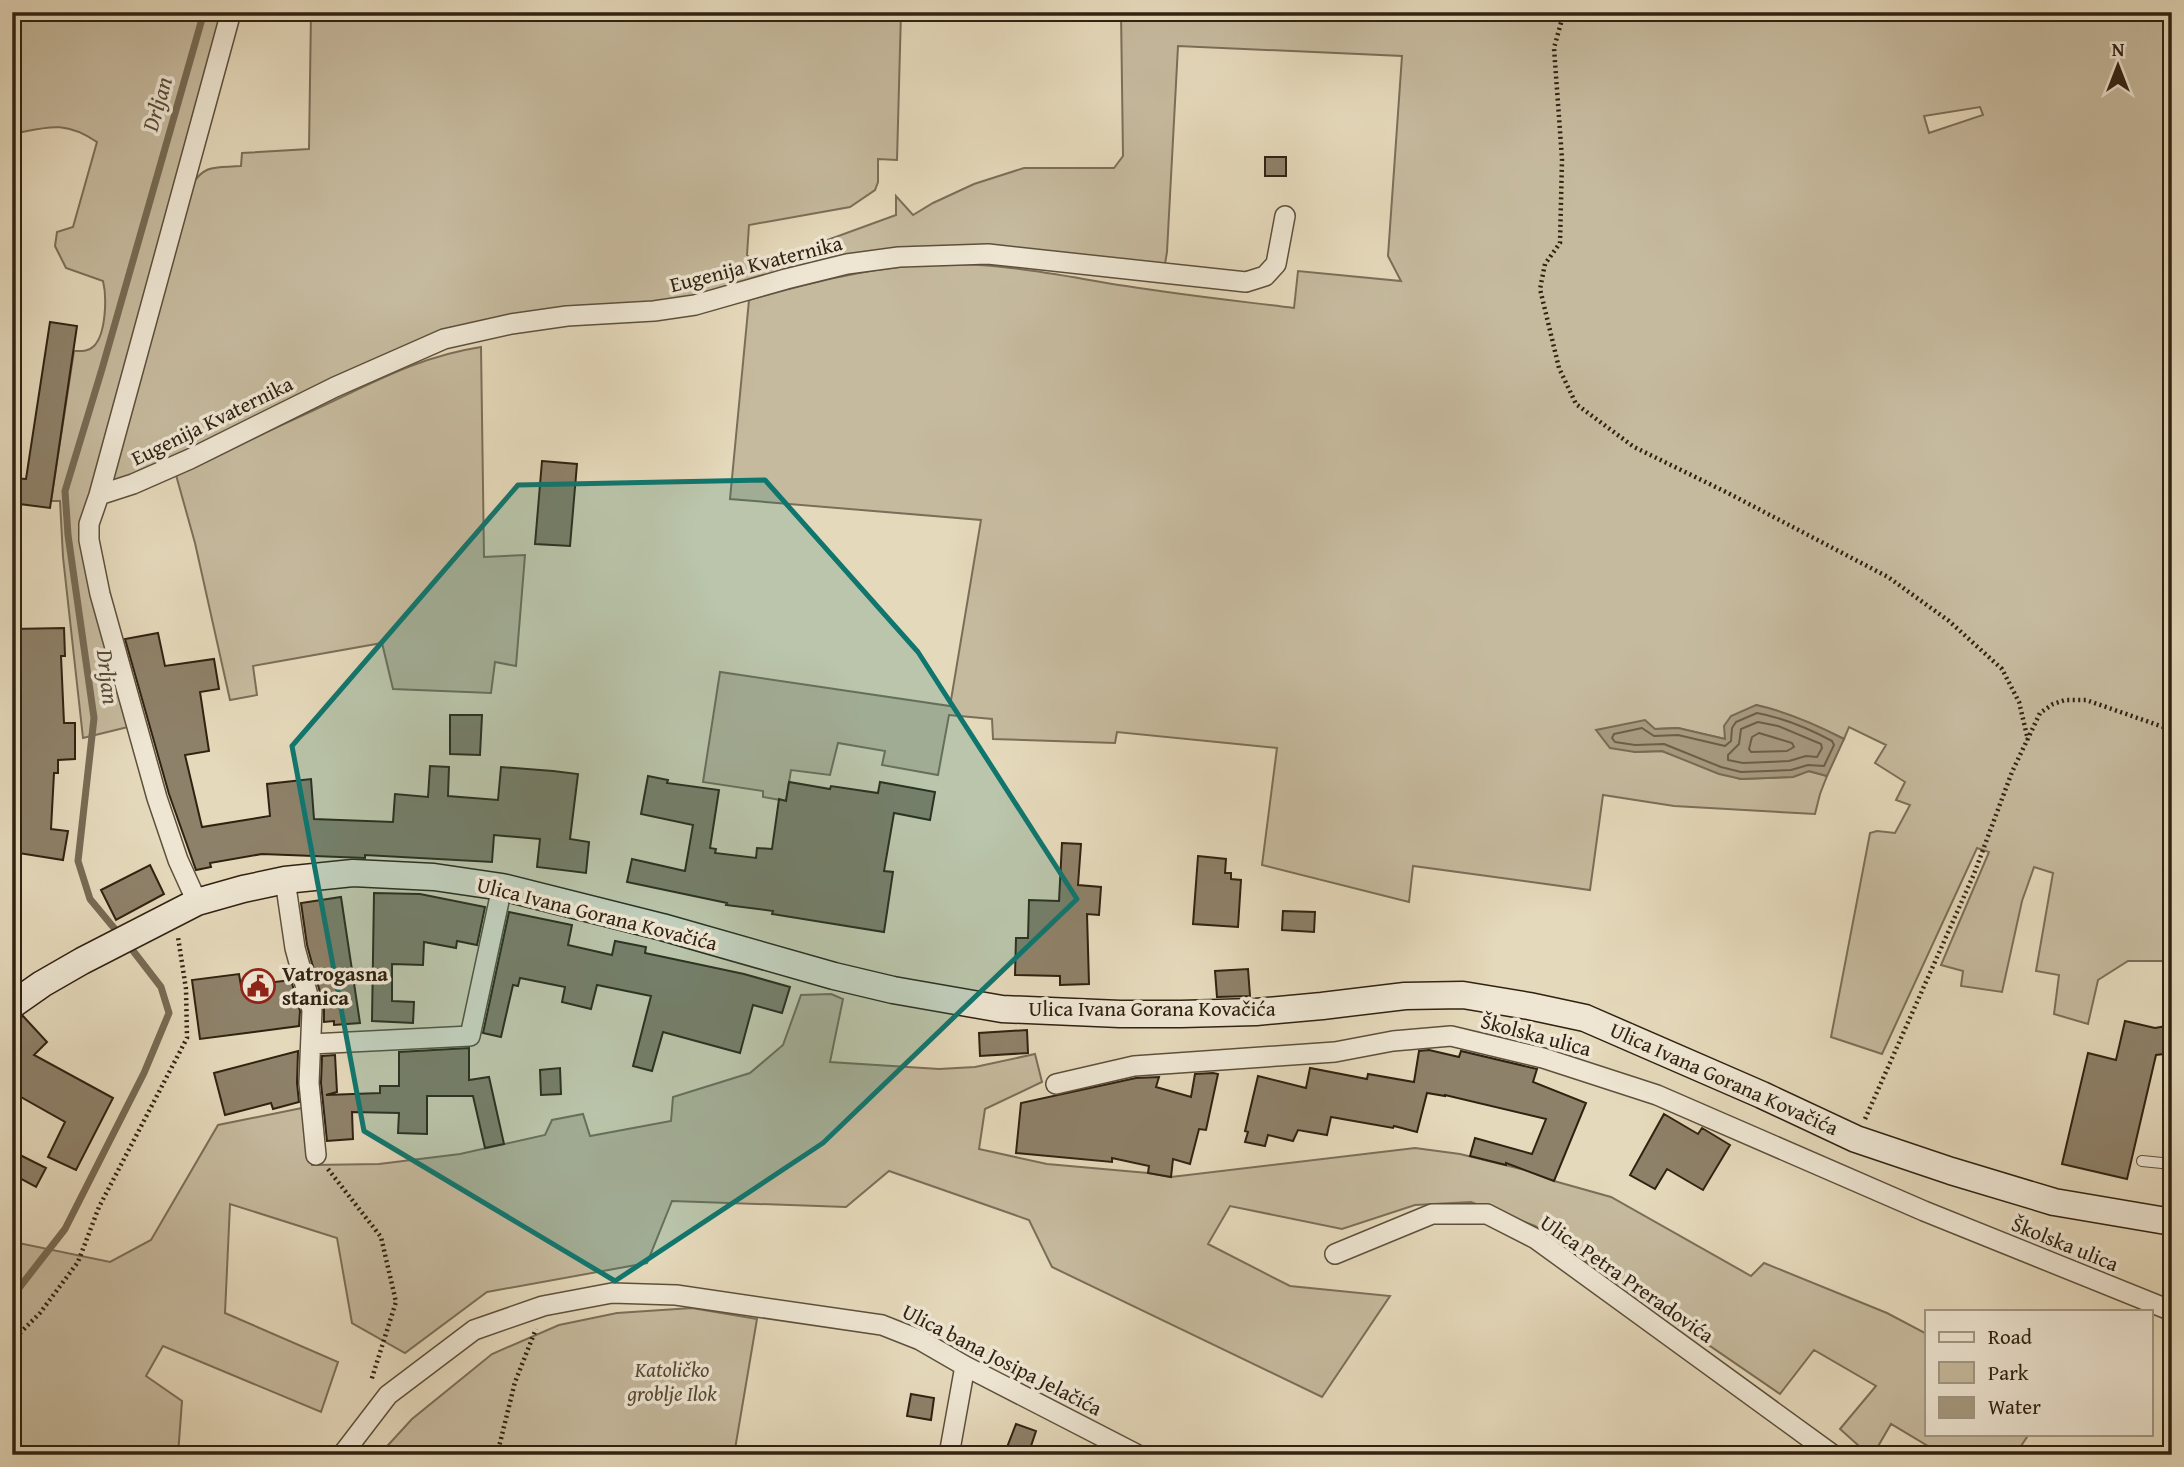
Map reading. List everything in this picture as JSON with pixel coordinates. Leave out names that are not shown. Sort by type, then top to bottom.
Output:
[{"type":"main road","name":"Ulica Ivana Gorana Kovačića","points":[[12,1005],[42,984],[150,925],[186,908],[243,888],[285,880],[353,873],[434,877],[502,887],[893,990],[1002,1009],[1181,1014],[1309,1007],[1405,996],[1463,995],[1528,1006],[1585,1018],[1856,1139],[1951,1171],[2054,1202],[2172,1222]]},
{"type":"street","name":"Eugenija Kvaternika","points":[[186,908],[178,860],[157,798],[100,594],[89,524],[231,12]]},
{"type":"street","name":"Eugenija Kvaternika","points":[[99,495],[133,484],[190,459],[335,387],[444,339],[511,324],[567,316],[654,311],[695,305],[835,267],[899,257],[988,254],[1246,282],[1265,275],[1276,264],[1285,216]]},
{"type":"street","points":[[285,880],[295,948],[312,1010],[309,1083],[316,1155]]},
{"type":"street","points":[[311,1044],[470,1036],[502,887]]},
{"type":"street","name":"Školska ulica","points":[[1056,1084],[1134,1066],[1335,1052],[1393,1041],[1451,1035],[1543,1058],[1657,1095],[1924,1211],[2172,1311]]},
{"type":"street","name":"Ulica Petra Preradovića","points":[[1335,1254],[1432,1214],[1487,1214],[1536,1239],[1833,1455]]},
{"type":"street","name":"Ulica bana Josipa Jelačića","points":[[342,1455],[388,1395],[474,1330],[543,1306],[612,1293],[676,1295],[882,1325],[920,1340],[1138,1455]]},
{"type":"street","points":[[949,1455],[965,1366]]},
{"type":"lane","points":[[2142,1161],[2172,1164]]},
{"type":"path","points":[[1564,12],[1554,48],[1562,159],[1560,243],[1545,264],[1540,289],[1559,368],[1576,404],[1634,447],[1888,577],[1949,621],[2002,668],[2019,702],[2028,740]]},
{"type":"path","points":[[1856,1139],[1974,874],[2012,772],[2040,713],[2065,700],[2086,700],[2172,730]]},
{"type":"path","points":[[12,1341],[40,1313],[78,1262],[99,1208],[187,1038],[186,908]]},
{"type":"path","points":[[316,1155],[381,1237],[396,1302],[367,1392]]},
{"type":"path","points":[[497,1455],[515,1382],[534,1336]]},
{"type":"highlighted area","points":[[765,480],[918,652],[1077,899],[823,1143],[615,1281],[364,1131],[292,746],[518,485]]},
{"type":"green space","points":[[12,12],[225,12],[84,522],[128,727],[83,738],[63,557],[60,501],[51,501],[74,351],[89,349],[98,340],[103,324],[105,296],[103,281],[66,268],[55,246],[57,232],[73,227],[97,142],[75,130],[56,127],[12,134]]},
{"type":"green space","points":[[311,12],[901,12],[897,160],[878,159],[878,182],[875,190],[850,207],[749,225],[747,255],[756,266],[896,215],[896,196],[913,215],[974,184],[1024,168],[1114,168],[1123,156],[1121,12],[2172,12],[2172,961],[2128,961],[2098,980],[2088,1024],[2054,1014],[2059,975],[2036,971],[2053,873],[2034,867],[2022,901],[2002,992],[1961,986],[1963,971],[1941,965],[1989,852],[1977,848],[1882,1054],[1831,1037],[1870,833],[1895,833],[1910,805],[1896,800],[1905,782],[1875,763],[1886,745],[1849,727],[1844,739],[1801,719],[1756,705],[1725,739],[1678,728],[1655,729],[1635,752],[1662,751],[1740,779],[1793,777],[1808,771],[1827,776],[1815,814],[1674,806],[1603,795],[1590,890],[1413,866],[1409,902],[1262,865],[1277,748],[1117,732],[1115,743],[993,739],[992,719],[949,715],[938,775],[882,765],[885,751],[838,743],[830,775],[791,770],[786,801],[763,797],[763,791],[703,782],[720,672],[950,706],[981,520],[730,499],[749,300],[856,274],[899,267],[947,264],[1024,270],[1294,308],[1298,271],[1401,281],[1388,256],[1402,56],[1178,46],[1164,270],[964,248],[677,304],[521,320],[271,412],[111,484],[191,186],[201,173],[212,168],[241,166],[242,153],[309,149]],"holes":[[[1980,107],[1983,115],[1929,133],[1924,116]]]},
{"type":"green space","points":[[481,347],[484,557],[525,555],[516,666],[495,662],[491,693],[393,689],[382,643],[253,666],[257,695],[230,700],[195,543],[176,475],[394,373],[435,358]]},
{"type":"green space","points":[[831,994],[843,999],[830,1062],[939,1069],[975,1067],[1035,1054],[1042,1082],[985,1109],[979,1149],[1047,1164],[1171,1177],[1415,1148],[1460,1154],[1525,1170],[1611,1197],[1751,1276],[1764,1263],[1887,1313],[1925,1333],[1925,1436],[2028,1436],[2015,1455],[1943,1455],[1891,1424],[1873,1455],[1869,1455],[1840,1429],[1876,1386],[1814,1350],[1780,1394],[1535,1226],[1471,1202],[1415,1205],[1342,1229],[1230,1206],[1208,1244],[1290,1286],[1390,1296],[1322,1397],[1052,1267],[1029,1220],[889,1171],[846,1207],[672,1201],[647,1263],[487,1292],[405,1353],[352,1323],[337,1238],[230,1204],[225,1313],[338,1362],[321,1412],[163,1346],[146,1376],[182,1401],[178,1455],[12,1455],[12,1251],[19,1243],[110,1262],[151,1240],[218,1125],[302,1108],[312,1165],[379,1164],[460,1154],[545,1135],[552,1120],[583,1114],[590,1136],[671,1121],[673,1097],[750,1073],[783,1045],[801,995]]},
{"type":"green space","name":"Katoličko groblje Ilok","points":[[692,1308],[757,1319],[734,1455],[379,1455],[412,1419],[492,1354],[559,1325],[617,1313]]},
{"type":"water","points":[[1756,705],[1801,719],[1844,739],[1827,776],[1809,771],[1793,777],[1741,779],[1719,774],[1662,751],[1635,752],[1610,748],[1596,730],[1645,720],[1655,729],[1678,728],[1725,739],[1724,726],[1731,716]]},
{"type":"building","points":[[1265,157],[1286,157],[1286,176],[1265,176]]},
{"type":"building","points":[[50,322],[77,326],[50,508],[12,503],[12,478],[26,479]]},
{"type":"building","points":[[542,461],[577,464],[570,546],[535,544]]},
{"type":"building","points":[[64,628],[65,656],[61,656],[64,723],[75,723],[75,759],[58,760],[58,773],[54,773],[51,829],[68,831],[63,860],[12,852],[12,629]]},
{"type":"building","points":[[158,633],[165,666],[214,659],[219,689],[200,692],[209,751],[185,755],[202,827],[270,816],[267,784],[311,779],[314,819],[393,822],[395,794],[428,797],[430,766],[449,767],[448,796],[498,800],[501,767],[553,771],[578,774],[570,839],[589,842],[586,873],[537,867],[540,839],[494,835],[492,862],[365,855],[365,858],[262,854],[210,863],[211,867],[196,870],[169,794],[125,639]]},
{"type":"building","points":[[450,715],[482,715],[480,755],[450,754]]},
{"type":"building","points":[[648,776],[668,780],[667,783],[719,790],[710,848],[716,849],[715,853],[756,858],[757,848],[772,849],[779,799],[786,801],[789,782],[878,793],[880,782],[935,792],[930,820],[894,813],[884,871],[893,872],[884,932],[772,914],[773,911],[726,905],[727,903],[627,882],[632,859],[685,871],[693,825],[641,814]]},
{"type":"building","points":[[1062,843],[1081,844],[1078,885],[1101,887],[1099,915],[1087,914],[1089,984],[1060,985],[1060,976],[1015,975],[1016,938],[1028,938],[1029,900],[1059,901]]},
{"type":"building","points":[[1198,856],[1226,859],[1225,873],[1231,873],[1231,879],[1241,880],[1238,927],[1193,924]]},
{"type":"building","points":[[150,865],[164,894],[116,920],[101,890]]},
{"type":"building","points":[[374,893],[420,894],[485,907],[477,945],[457,941],[456,948],[424,942],[423,965],[392,964],[392,1001],[414,1002],[413,1023],[372,1021]]},
{"type":"building","points":[[341,897],[360,1023],[334,1025],[334,1021],[324,1022],[324,1007],[307,945],[301,903]]},
{"type":"building","points":[[1283,911],[1315,912],[1314,932],[1282,930]]},
{"type":"building","points":[[509,912],[572,925],[568,945],[612,955],[615,941],[646,947],[645,953],[744,974],[790,987],[782,1013],[753,1005],[740,1053],[663,1032],[652,1071],[633,1066],[651,996],[597,985],[591,1009],[562,1002],[565,987],[520,978],[518,986],[513,985],[501,1037],[483,1033]]},
{"type":"building","points":[[1248,969],[1250,996],[1217,997],[1215,971]]},
{"type":"building","points":[[239,974],[241,986],[291,980],[300,1011],[299,1026],[200,1039],[192,980]]},
{"type":"building","points":[[23,1016],[47,1042],[34,1055],[113,1098],[76,1170],[48,1157],[65,1122],[12,1092],[12,1021]]},
{"type":"building","points":[[2125,1021],[2155,1028],[2172,1025],[2172,1053],[2156,1055],[2127,1179],[2062,1164],[2088,1053],[2116,1060]]},
{"type":"building","points":[[1027,1030],[1028,1053],[980,1056],[979,1033]]},
{"type":"building","points":[[469,1048],[469,1080],[489,1077],[504,1144],[485,1148],[473,1096],[427,1096],[427,1134],[398,1133],[399,1113],[352,1112],[353,1139],[327,1141],[321,1083],[322,1056],[335,1055],[337,1092],[326,1095],[380,1093],[380,1086],[399,1086],[399,1052]]},
{"type":"building","points":[[1429,1050],[1459,1057],[1461,1051],[1537,1069],[1533,1082],[1586,1103],[1554,1181],[1506,1163],[1470,1156],[1475,1138],[1532,1154],[1546,1119],[1445,1095],[1427,1093],[1417,1132],[1331,1117],[1327,1135],[1298,1130],[1293,1141],[1268,1135],[1265,1146],[1245,1142],[1248,1132],[1245,1131],[1258,1076],[1306,1088],[1310,1068],[1367,1079],[1368,1074],[1414,1082],[1419,1051]]},
{"type":"building","points":[[298,1051],[299,1102],[273,1109],[271,1103],[225,1115],[214,1073]]},
{"type":"building","points":[[560,1068],[561,1094],[541,1095],[540,1070]]},
{"type":"building","points":[[1195,1074],[1218,1074],[1206,1130],[1199,1129],[1190,1164],[1173,1159],[1171,1177],[1148,1173],[1149,1166],[1112,1158],[1112,1162],[1016,1153],[1021,1103],[1136,1078],[1159,1077],[1156,1087],[1191,1097]]},
{"type":"building","points":[[1664,1114],[1698,1134],[1702,1128],[1730,1145],[1703,1190],[1667,1169],[1655,1189],[1630,1175]]},
{"type":"building","points":[[12,1151],[46,1168],[36,1187],[12,1174]]},
{"type":"building","points":[[911,1394],[934,1398],[931,1420],[907,1416]]},
{"type":"building","points":[[1016,1424],[1036,1431],[1028,1455],[1004,1455]]},
{"type":"waterway","name":"Drljan","points":[[119,934],[90,899],[78,861],[94,718],[68,535],[65,491],[204,12]]},
{"type":"waterway","name":"Drljan","points":[[12,1297],[65,1229],[144,1073],[169,1013],[161,987],[127,943]]},
{"type":"place","name":"Vatrogasna stanica","points":[[258,986]]}]
